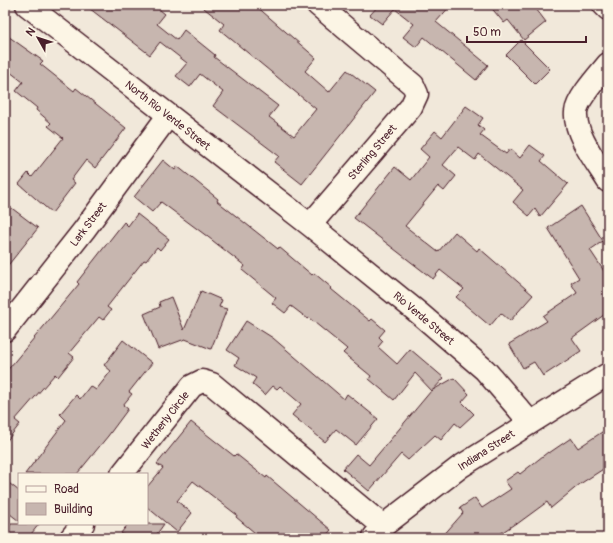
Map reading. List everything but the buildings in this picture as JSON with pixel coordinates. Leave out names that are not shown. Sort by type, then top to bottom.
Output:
[{"type":"street","name":"North Rio Verde Street","points":[[27,5],[310,225]]},
{"type":"street","name":"Sterling Street","points":[[310,225],[411,107],[417,94],[413,85],[318,5]]},
{"type":"street","points":[[604,5],[608,9]]},
{"type":"street","points":[[608,64],[586,90],[576,112],[581,138],[608,181]]},
{"type":"street","name":"Lark Street","points":[[5,330],[84,230],[168,116]]},
{"type":"street","name":"Rio Verde Street","points":[[310,225],[420,314],[485,370],[529,421]]},
{"type":"street","name":"Indiana Street","points":[[378,532],[460,466],[529,421],[608,374]]},
{"type":"street","name":"Wetherly Circle","points":[[123,473],[192,386],[202,381],[212,384],[252,417],[378,532]]},
{"type":"street","points":[[71,538],[82,525]]},
{"type":"waterway","points":[[604,538],[608,536]]}]
